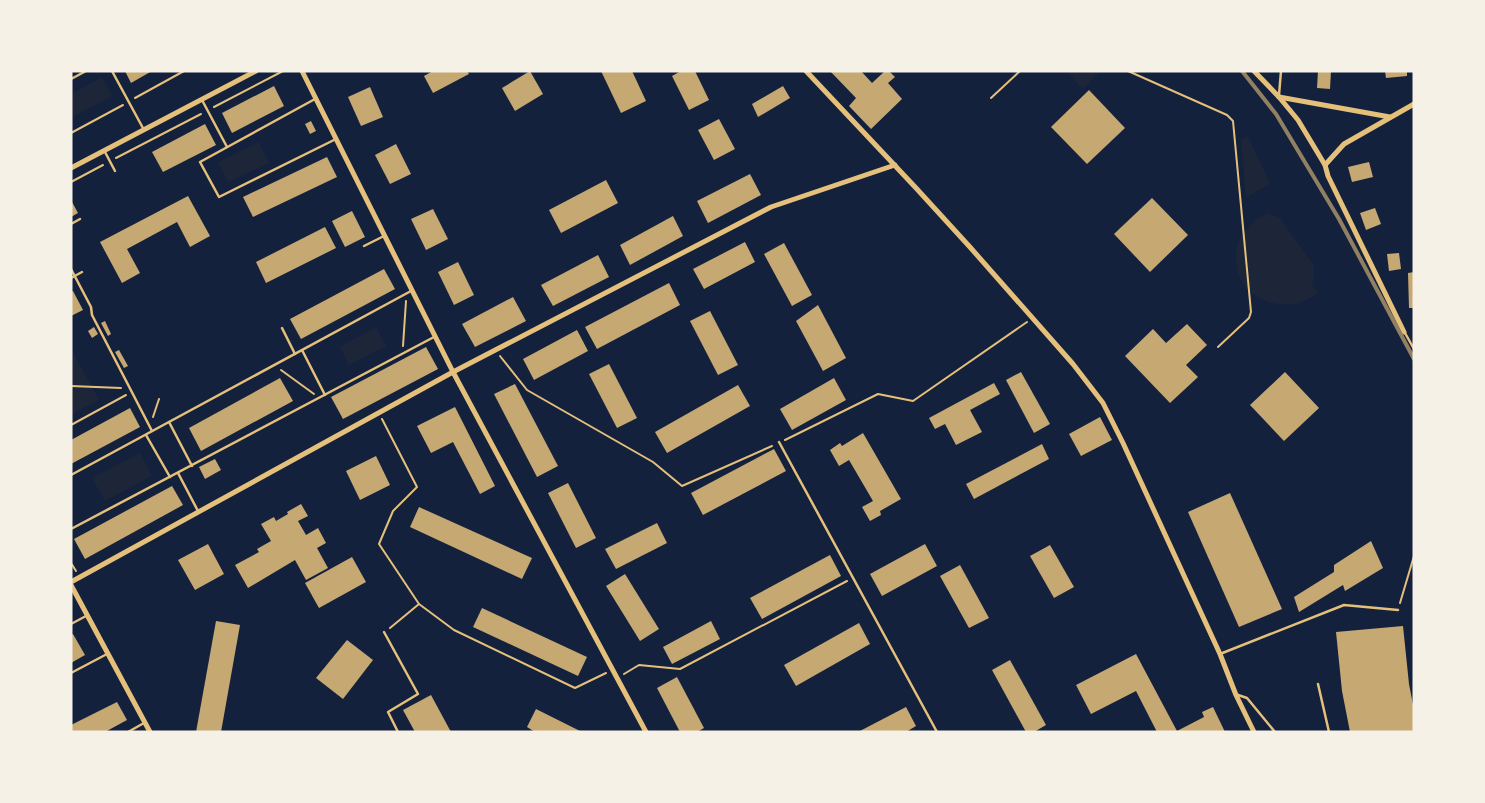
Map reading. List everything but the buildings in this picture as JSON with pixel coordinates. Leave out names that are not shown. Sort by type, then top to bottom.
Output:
[{"type":"street","points":[[71,168],[256,71]]},
{"type":"street","points":[[302,71],[385,236],[409,292],[435,337],[646,732]]},
{"type":"street","points":[[806,71],[895,165],[1033,318],[1073,364],[1103,403],[1220,654],[1236,695],[1254,732]]},
{"type":"street","points":[[1254,71],[1298,120],[1325,165],[1328,176],[1404,332]]},
{"type":"street","points":[[1279,97],[1390,117]]},
{"type":"street","points":[[1325,165],[1344,144],[1414,104]]},
{"type":"street","points":[[150,732],[71,584],[453,372],[771,207],[895,165]]},
{"type":"lane","points":[[71,79],[86,71]]},
{"type":"lane","points":[[112,71],[144,130]]},
{"type":"lane","points":[[1279,97],[1282,71]]},
{"type":"lane","points":[[316,98],[200,162],[219,197],[336,139]]},
{"type":"lane","points":[[202,99],[227,147]]},
{"type":"lane","points":[[104,150],[115,171]]},
{"type":"lane","points":[[71,224],[80,219]]},
{"type":"lane","points":[[364,246],[385,236]]},
{"type":"lane","points":[[71,269],[91,307],[92,315],[152,431]]},
{"type":"lane","points":[[71,278],[82,272]]},
{"type":"lane","points":[[71,475],[409,292]]},
{"type":"lane","points":[[282,328],[295,354]]},
{"type":"lane","points":[[1404,332],[1414,350]]},
{"type":"lane","points":[[71,529],[435,337]]},
{"type":"lane","points":[[302,350],[325,395]]},
{"type":"lane","points":[[169,422],[192,466]]},
{"type":"lane","points":[[146,434],[170,477]]},
{"type":"lane","points":[[779,442],[937,732]]},
{"type":"lane","points":[[178,473],[199,512]]},
{"type":"lane","points":[[1220,654],[1344,606],[1398,610]]},
{"type":"lane","points":[[71,624],[87,615]]},
{"type":"lane","points":[[384,632],[418,694],[388,712],[398,732]]},
{"type":"lane","points":[[71,673],[108,653]]},
{"type":"lane","points":[[1318,684],[1329,732]]},
{"type":"lane","points":[[1236,695],[1247,698],[1275,732]]},
{"type":"lane","points":[[128,732],[145,722]]},
{"type":"path","points":[[71,182],[282,71]]},
{"type":"path","points":[[991,98],[1020,71]]},
{"type":"path","points":[[1128,71],[1227,115],[1233,121],[1252,312],[1249,318],[1218,347]]},
{"type":"path","points":[[403,354],[409,292]]},
{"type":"path","points":[[496,350],[527,390],[653,462],[682,486],[878,394],[913,401],[1033,318]]},
{"type":"path","points":[[274,365],[320,398]]},
{"type":"path","points":[[71,386],[131,389]]},
{"type":"path","points":[[71,425],[124,396],[131,389]]},
{"type":"path","points":[[150,426],[159,399]]},
{"type":"path","points":[[379,413],[417,487],[393,511],[379,544],[419,604],[454,630],[575,688],[613,670]]},
{"type":"path","points":[[1398,610],[1414,556]]},
{"type":"path","points":[[617,677],[639,665],[680,669],[853,577]]},
{"type":"path","points":[[384,632],[419,604]]},
{"type":"shaded area","points":[[1066,71],[1100,71],[1083,89]]},
{"type":"shaded area","points":[[102,77],[112,96],[71,118],[71,94]]},
{"type":"shaded area","points":[[1248,137],[1270,183],[1246,198],[1241,139]]},
{"type":"shaded area","points":[[259,142],[269,163],[228,182],[218,162]]},
{"type":"shaded area","points":[[1269,213],[1280,218],[1314,266],[1312,285],[1318,292],[1310,298],[1291,304],[1271,303],[1253,293],[1245,286],[1239,276],[1236,256],[1240,238],[1257,219]]},
{"type":"shaded area","points":[[376,327],[386,346],[349,365],[340,347]]},
{"type":"shaded area","points":[[71,349],[99,400],[71,415]]},
{"type":"shaded area","points":[[140,453],[152,476],[105,501],[92,478]]},
{"type":"railway","points":[[1242,71],[1276,114],[1339,219],[1414,359]]}]
